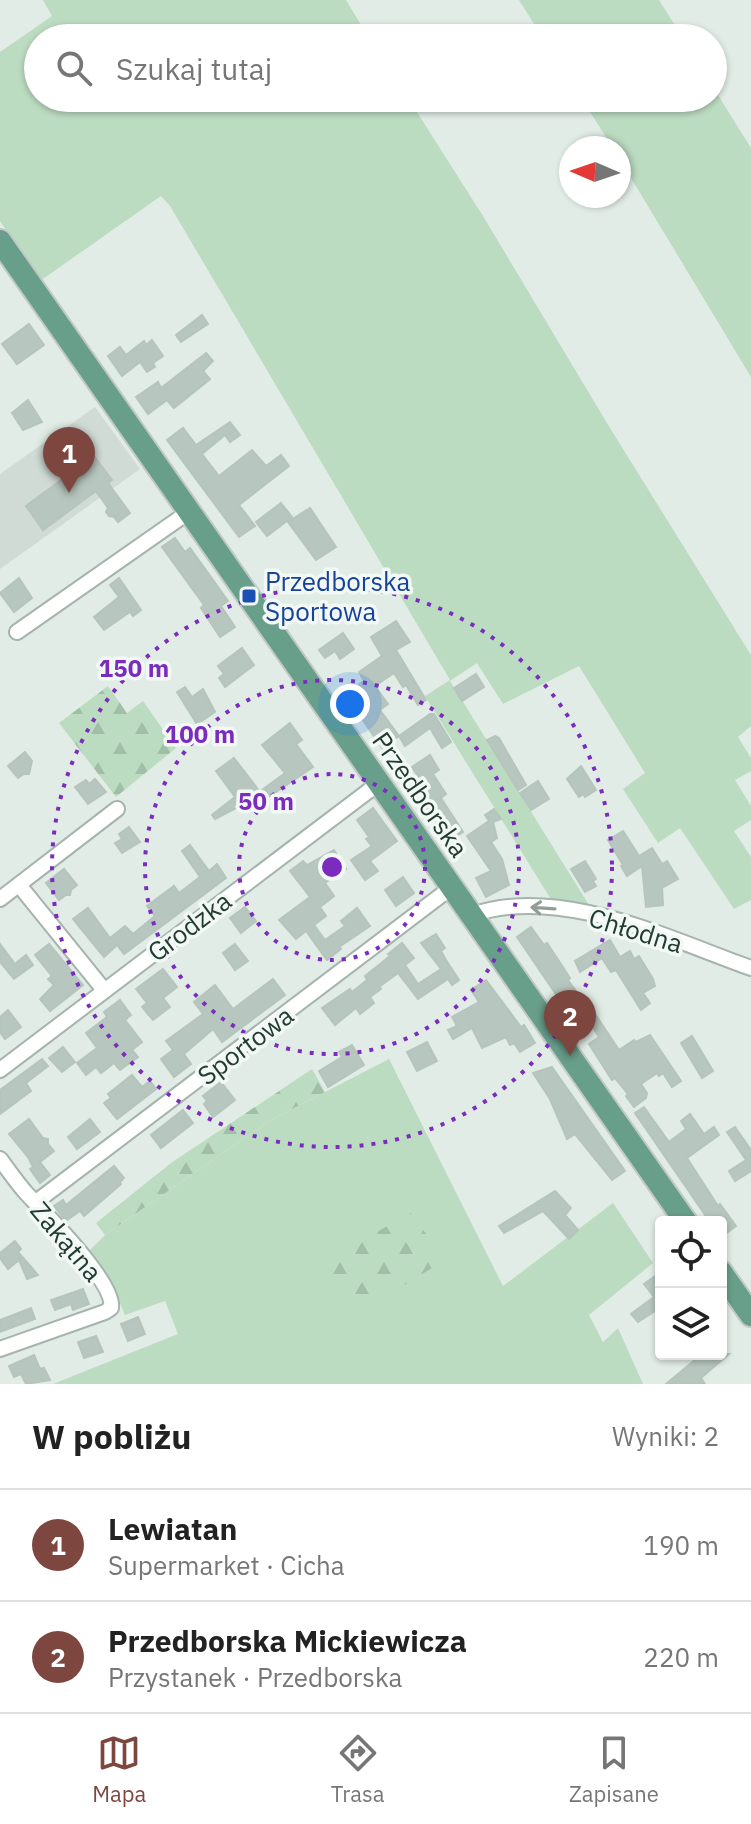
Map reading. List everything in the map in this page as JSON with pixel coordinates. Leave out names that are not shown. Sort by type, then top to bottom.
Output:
[{"type":"main road","name":"Przedborska","points":[[0,241],[682,1216]]},
{"type":"main road","points":[[727,1281],[751,1315]]},
{"type":"street","points":[[17,632],[190,511]]},
{"type":"street","name":"Grodzka","points":[[0,1070],[379,783]]},
{"type":"street","points":[[0,899],[117,809]]},
{"type":"street","points":[[19,885],[104,990]]},
{"type":"street","name":"Sportowa","points":[[36,1202],[452,887]]},
{"type":"street","name":"Chłodna","points":[[472,915],[487,910],[530,907],[602,915],[751,968]]},
{"type":"street","name":"Zakątna","points":[[0,1159],[109,1291],[113,1300],[111,1308],[95,1316],[0,1349]]},
{"type":"shaded area","points":[[95,407],[140,469],[0,569],[0,474]]},
{"type":"green space","points":[[43,0],[346,0],[361,24],[40,24],[52,16]]},
{"type":"green space","points":[[519,0],[659,0],[674,24],[534,24]]},
{"type":"green space","points":[[24,35],[24,112],[417,112],[751,655],[751,726],[738,737],[751,758],[751,771],[735,780],[751,806],[751,820],[734,831],[751,857],[751,900],[734,909],[680,828],[658,843],[623,789],[645,773],[579,666],[503,704],[477,663],[450,681],[589,905],[552,901],[425,696],[450,680],[170,206],[161,196],[40,281],[0,221],[0,52]]},
{"type":"green space","points":[[727,109],[751,148],[751,377],[631,178],[631,136],[605,136],[590,112],[727,112]]},
{"type":"green space","points":[[108,686],[127,713],[143,701],[176,748],[116,797],[59,723]]},
{"type":"green space","points":[[389,1059],[503,1286],[613,1203],[653,1263],[589,1315],[603,1342],[618,1328],[643,1384],[53,1384],[178,1334],[165,1301],[125,1315],[113,1286],[88,1252],[105,1235],[269,1121]]},
{"type":"green space","points":[[312,1069],[325,1092],[269,1121],[105,1235],[96,1223],[171,1163]]},
{"type":"green space","points":[[411,1213],[445,1260],[359,1313],[349,1312],[332,1284],[327,1259]]},
{"type":"building","points":[[202,315],[208,324],[181,342],[176,335]]},
{"type":"building","points":[[29,324],[44,345],[17,364],[2,344]]},
{"type":"building","points":[[152,340],[163,356],[153,363],[155,367],[147,372],[140,362],[122,376],[108,356],[120,347],[126,355],[144,341],[146,345]]},
{"type":"building","points":[[206,353],[213,361],[203,371],[210,379],[174,408],[167,400],[148,414],[136,397],[158,382],[161,388]]},
{"type":"building","points":[[28,400],[42,422],[23,430],[12,413]]},
{"type":"building","points":[[230,422],[240,435],[230,442],[225,435],[202,454],[219,476],[252,450],[266,466],[281,455],[289,466],[239,505],[255,526],[239,537],[167,440],[183,428],[196,445]]},
{"type":"building","points":[[94,456],[112,480],[108,483],[130,513],[118,522],[106,512],[108,508],[96,491],[43,530],[26,506]]},
{"type":"building","points":[[281,503],[292,517],[267,536],[256,522]]},
{"type":"building","points":[[310,508],[336,547],[316,560],[288,522]]},
{"type":"building","points":[[175,538],[185,552],[190,548],[228,601],[221,606],[235,627],[220,637],[201,608],[204,605],[162,547]]},
{"type":"building","points":[[19,578],[32,598],[14,612],[0,593]]},
{"type":"building","points":[[119,578],[141,610],[133,616],[130,612],[104,630],[94,617],[119,597],[110,585]]},
{"type":"building","points":[[396,621],[410,642],[396,650],[426,700],[418,705],[394,673],[375,686],[388,704],[380,710],[399,736],[382,748],[354,707],[369,697],[359,684],[364,681],[359,672],[382,656],[371,637]]},
{"type":"building","points":[[343,633],[354,649],[340,659],[335,651],[325,658],[319,650]]},
{"type":"building","points":[[242,648],[254,665],[225,687],[219,678],[224,674],[218,666]]},
{"type":"building","points":[[476,674],[484,687],[462,701],[454,688]]},
{"type":"building","points":[[185,687],[192,697],[203,689],[215,712],[197,724],[177,692]]},
{"type":"building","points":[[434,714],[451,742],[442,748],[430,728],[405,746],[399,736]]},
{"type":"building","points":[[290,723],[302,740],[296,744],[313,767],[267,798],[262,790],[285,773],[262,745]]},
{"type":"building","points":[[495,736],[526,785],[518,790],[487,740]]},
{"type":"building","points":[[25,752],[32,761],[29,774],[18,778],[8,766]]},
{"type":"building","points":[[430,755],[439,770],[433,774],[446,794],[441,798],[463,832],[448,842],[416,797],[427,790],[412,767]]},
{"type":"building","points":[[234,758],[260,792],[215,819],[212,815],[235,797],[216,771]]},
{"type":"building","points":[[581,766],[596,790],[585,797],[583,794],[579,797],[567,779]]},
{"type":"building","points":[[95,779],[106,792],[88,804],[75,787],[86,780],[89,784]]},
{"type":"building","points":[[538,781],[549,799],[531,810],[520,793]]},
{"type":"building","points":[[373,808],[397,841],[370,861],[378,871],[365,880],[351,860],[372,846],[357,820]]},
{"type":"building","points":[[494,809],[501,819],[493,822],[497,838],[491,842],[502,859],[509,885],[486,897],[476,878],[491,871],[467,836],[489,821],[485,815]]},
{"type":"building","points":[[129,827],[140,842],[122,853],[115,843],[122,839],[119,834]]},
{"type":"building","points":[[623,831],[639,856],[652,848],[662,864],[667,861],[678,879],[662,888],[663,905],[646,907],[642,866],[627,876],[621,866],[608,840]]},
{"type":"building","points":[[190,845],[209,871],[217,864],[226,878],[124,954],[117,945],[104,957],[73,919],[88,908],[110,938],[125,926],[133,934],[155,916],[147,906],[174,886],[179,893],[200,877],[182,851]]},
{"type":"building","points":[[334,850],[346,869],[325,883],[334,896],[320,907],[326,916],[314,925],[325,940],[345,926],[341,921],[357,908],[370,926],[339,947],[341,949],[327,960],[306,931],[296,939],[279,920],[310,897],[290,871],[303,861],[307,865]]},
{"type":"building","points":[[585,861],[596,879],[593,881],[596,886],[585,892],[571,869]]},
{"type":"building","points":[[64,869],[77,885],[70,895],[59,900],[46,883]]},
{"type":"building","points":[[403,877],[414,893],[396,906],[385,890]]},
{"type":"building","points":[[245,907],[256,921],[241,933],[230,918]]},
{"type":"building","points":[[531,927],[544,945],[547,943],[570,978],[568,980],[619,1050],[634,1040],[636,1042],[650,1035],[681,1081],[672,1087],[663,1073],[659,1076],[657,1073],[641,1084],[647,1093],[646,1098],[634,1107],[626,1096],[628,1094],[615,1078],[612,1080],[589,1044],[599,1037],[589,1021],[579,1028],[517,937]]},
{"type":"building","points":[[436,934],[445,948],[441,951],[459,980],[452,985],[448,979],[418,999],[398,973],[370,997],[374,1003],[360,1014],[356,1008],[335,1025],[322,1008],[367,980],[365,976],[402,943],[414,958],[405,965],[418,984],[441,969],[421,943]]},
{"type":"building","points":[[610,940],[620,957],[630,951],[634,959],[639,956],[653,979],[655,986],[643,993],[650,1003],[641,1010],[616,970],[611,972],[602,958],[580,972],[575,961]]},
{"type":"building","points":[[0,944],[15,964],[26,955],[33,965],[14,979],[0,962]]},
{"type":"building","points":[[49,944],[83,985],[50,1011],[40,999],[54,985],[48,979],[52,976],[35,955]]},
{"type":"building","points":[[235,944],[248,961],[235,970],[223,953]]},
{"type":"building","points":[[163,969],[177,987],[163,998],[170,1007],[153,1020],[142,1007],[147,1003],[136,989]]},
{"type":"building","points":[[273,979],[285,995],[222,1042],[213,1029],[184,1054],[191,1064],[174,1077],[161,1059],[173,1050],[166,1041],[203,1014],[194,1002],[215,985],[233,1009]]},
{"type":"building","points":[[486,980],[535,1043],[520,1052],[514,1043],[510,1045],[506,1037],[482,1048],[472,1028],[453,1039],[448,1030],[457,1026],[452,1017],[479,1002],[471,990]]},
{"type":"building","points":[[120,1000],[131,1015],[125,1020],[142,1042],[132,1050],[138,1057],[120,1070],[114,1063],[101,1073],[96,1067],[86,1075],[77,1063],[97,1048],[86,1033],[107,1017],[104,1012]]},
{"type":"building","points":[[8,1010],[21,1027],[5,1039],[0,1032],[0,1017]]},
{"type":"building","points":[[692,1036],[713,1071],[702,1078],[681,1043]]},
{"type":"building","points":[[427,1042],[437,1061],[417,1071],[407,1052]]},
{"type":"building","points":[[352,1045],[364,1065],[328,1087],[319,1071],[342,1057],[339,1052]]},
{"type":"building","points":[[63,1047],[75,1062],[62,1072],[49,1058]]},
{"type":"building","points":[[42,1059],[48,1066],[26,1083],[31,1091],[0,1114],[0,1090]]},
{"type":"building","points":[[552,1067],[625,1171],[612,1180],[575,1134],[567,1139],[550,1099],[533,1073]]},
{"type":"building","points":[[132,1075],[142,1087],[150,1081],[156,1089],[117,1119],[104,1103],[111,1098],[108,1094]]},
{"type":"building","points":[[221,1082],[235,1100],[213,1117],[204,1104],[207,1101],[203,1096]]},
{"type":"building","points":[[644,1107],[669,1142],[686,1129],[681,1121],[690,1114],[704,1134],[714,1127],[719,1135],[687,1158],[718,1206],[720,1204],[736,1226],[727,1233],[727,1216],[706,1216],[635,1113]]},
{"type":"building","points":[[183,1110],[193,1123],[161,1148],[151,1135]]},
{"type":"building","points":[[29,1119],[43,1138],[48,1139],[54,1151],[40,1162],[50,1175],[40,1183],[30,1169],[33,1167],[28,1157],[9,1134]]},
{"type":"building","points":[[90,1119],[100,1132],[77,1149],[68,1137]]},
{"type":"building","points":[[735,1127],[751,1150],[751,1171],[735,1181],[729,1171],[746,1160],[727,1132]]},
{"type":"building","points":[[114,1166],[124,1178],[121,1184],[84,1216],[80,1211],[66,1221],[54,1206],[63,1200],[66,1205]]},
{"type":"building","points":[[555,1191],[571,1208],[565,1215],[578,1230],[569,1239],[543,1211],[504,1233],[499,1226]]},
{"type":"building","points":[[15,1241],[21,1249],[18,1252],[38,1275],[27,1279],[19,1260],[8,1269],[0,1258],[0,1253]]},
{"type":"building","points":[[655,1276],[655,1311],[638,1322],[631,1314],[654,1297],[644,1284]]},
{"type":"building","points":[[83,1289],[89,1304],[73,1310],[71,1304],[55,1310],[51,1300]]},
{"type":"building","points":[[31,1308],[35,1319],[0,1332],[0,1320]]},
{"type":"building","points":[[138,1317],[145,1334],[128,1341],[121,1324]]},
{"type":"building","points":[[96,1336],[103,1352],[84,1358],[78,1342]]},
{"type":"building","points":[[34,1355],[40,1369],[44,1368],[50,1380],[26,1384],[21,1374],[14,1377],[9,1366]]},
{"type":"building","points":[[695,1360],[722,1360],[701,1378],[705,1384],[666,1384]]},
{"type":"place","name":"Lewiatan","points":[[69,493]]},
{"type":"place","name":"Przedborska Sportowa","points":[[249,596]]},
{"type":"place","name":"Przedborska Mickiewicza","points":[[570,1056]]}]
